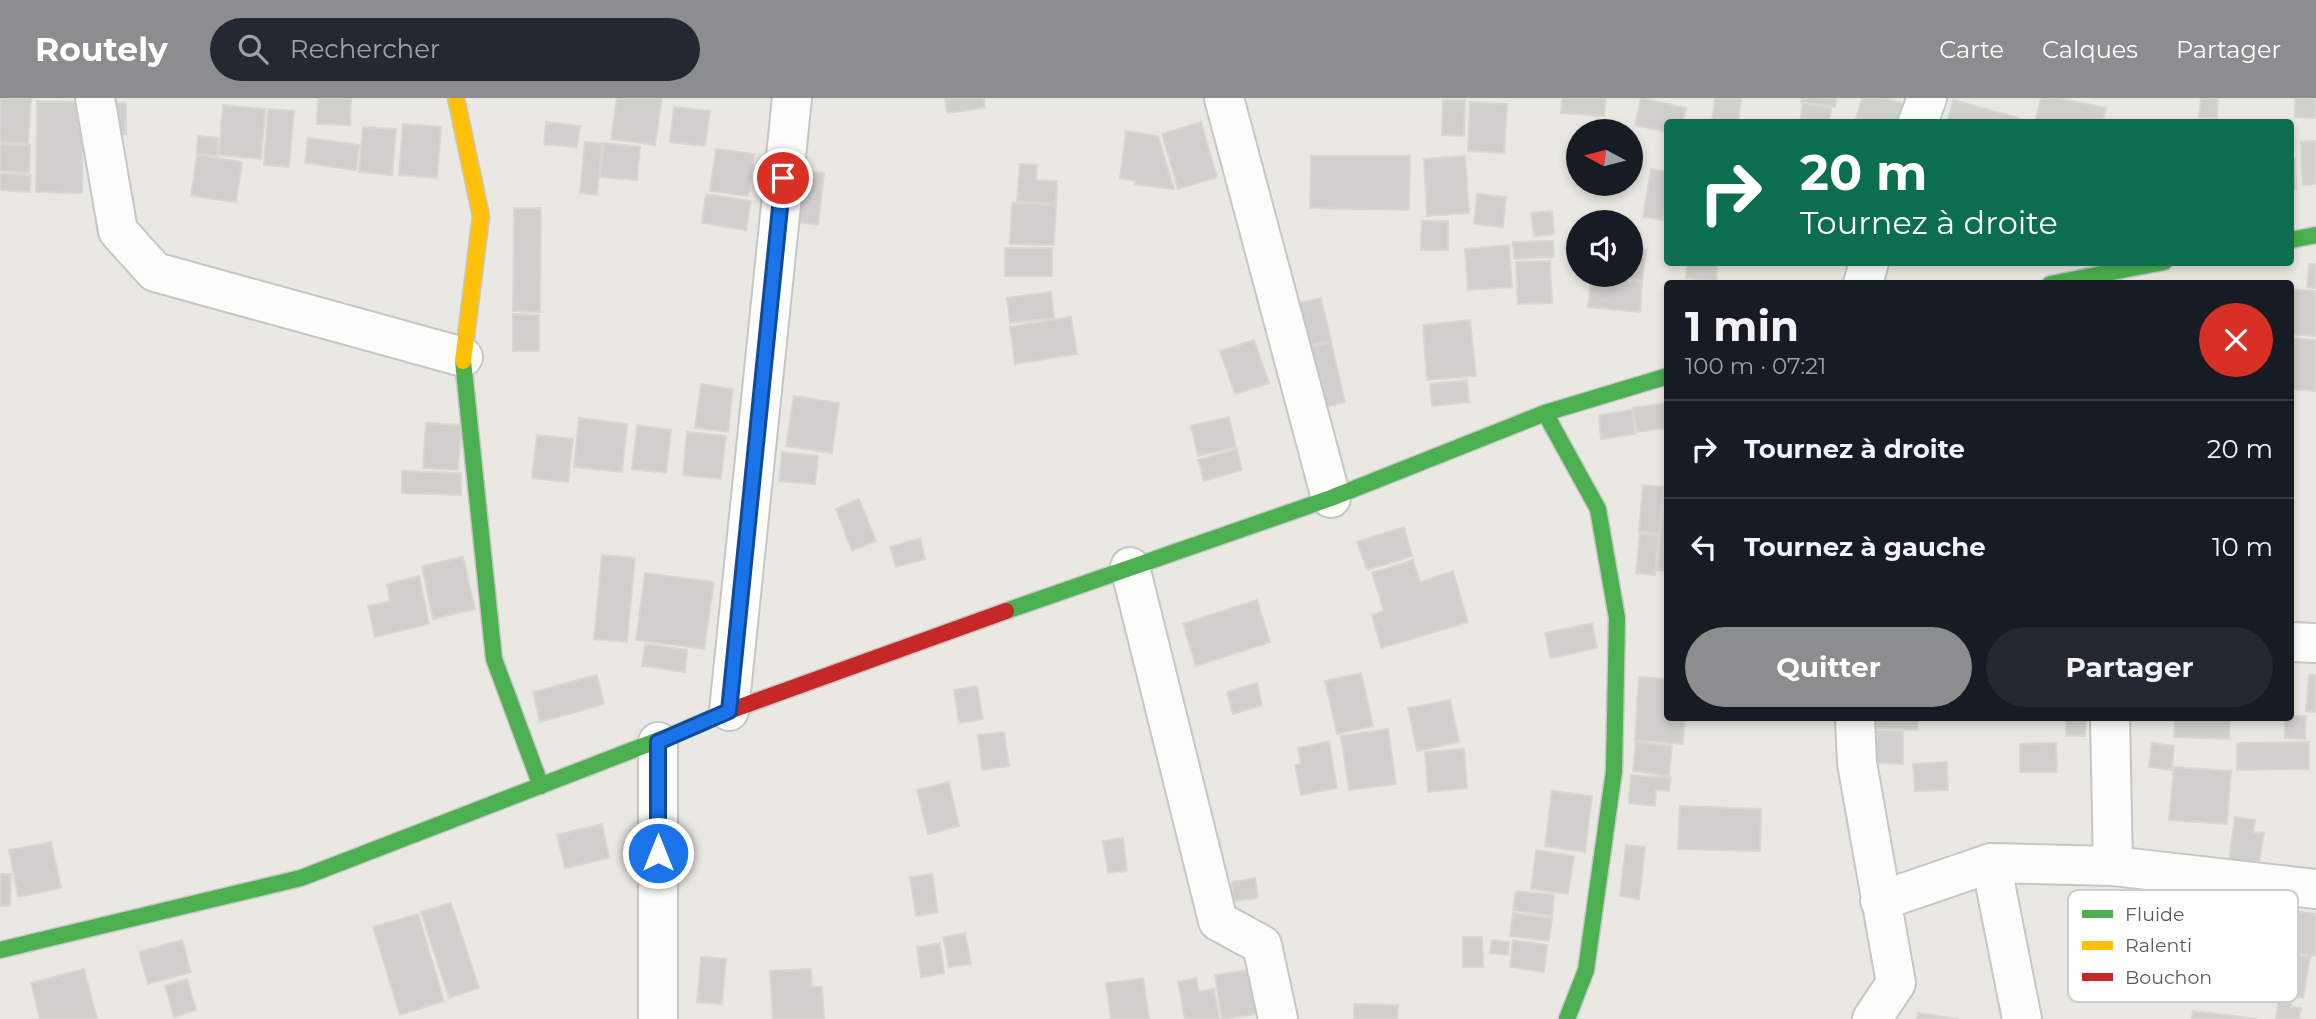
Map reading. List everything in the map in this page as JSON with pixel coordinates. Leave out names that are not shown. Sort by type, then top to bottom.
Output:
[{"type":"street","points":[[95,98],[118,231],[155,272],[463,358]]},
{"type":"street","points":[[456,98],[481,216],[463,358],[494,659],[541,786]]},
{"type":"street","points":[[729,711],[792,98]]},
{"type":"street","points":[[1224,98],[1331,498]]},
{"type":"street","points":[[1919,119],[1927,98]]},
{"type":"street","points":[[2294,239],[2316,235]]},
{"type":"street","points":[[2085,280],[2149,266]]},
{"type":"street","points":[[0,950],[301,877],[658,742],[729,711],[1331,498],[1545,413],[1664,377]]},
{"type":"street","points":[[1545,413],[1598,509],[1617,618],[1614,772],[1586,970],[1567,1019]]},
{"type":"street","points":[[1130,567],[1218,921],[1262,945],[1278,1019]]},
{"type":"street","points":[[2294,642],[2316,643]]},
{"type":"street","points":[[1855,721],[1857,763],[1896,983],[1872,1019]]},
{"type":"street","points":[[2110,721],[2113,866]]},
{"type":"street","points":[[658,742],[659,1019]]},
{"type":"street","points":[[1880,901],[1991,863],[2113,866],[2316,888]]},
{"type":"street","points":[[1991,863],[2022,1019]]},
{"type":"building","points":[[1,98],[31,98],[28,144],[0,142]]},
{"type":"building","points":[[318,98],[351,98],[350,125],[317,124]]},
{"type":"building","points":[[617,98],[662,98],[655,145],[611,139]]},
{"type":"building","points":[[945,98],[984,98],[985,108],[947,113]]},
{"type":"building","points":[[1562,98],[1606,98],[1604,116],[1561,113]]},
{"type":"building","points":[[1641,98],[1686,108],[1684,119],[1664,119],[1664,131],[1643,127],[1643,119],[1636,119]]},
{"type":"building","points":[[1715,98],[1741,99],[1738,119],[1712,119]]},
{"type":"building","points":[[1802,98],[1836,98],[1835,107],[1801,102]]},
{"type":"building","points":[[1862,98],[1885,98],[1905,104],[1901,119],[1856,119]]},
{"type":"building","points":[[2041,98],[2058,98],[2106,108],[2104,119],[2036,119]]},
{"type":"building","points":[[2201,98],[2218,98],[2217,118],[2199,117]]},
{"type":"building","points":[[2295,98],[2316,98],[2316,118],[2295,117]]},
{"type":"building","points":[[1443,100],[1465,100],[1464,136],[1442,135]]},
{"type":"building","points":[[1953,100],[2019,118],[2019,119],[1948,119]]},
{"type":"building","points":[[37,101],[83,102],[82,193],[36,192]]},
{"type":"building","points":[[1470,102],[1507,104],[1504,153],[1468,151]]},
{"type":"building","points":[[108,103],[126,103],[126,134],[108,134]]},
{"type":"building","points":[[1803,103],[1831,108],[1829,119],[1800,119]]},
{"type":"building","points":[[223,105],[265,109],[261,159],[219,155]]},
{"type":"building","points":[[674,107],[710,111],[705,146],[670,142]]},
{"type":"building","points":[[268,109],[294,111],[289,167],[264,165]]},
{"type":"building","points":[[546,122],[580,126],[577,147],[544,144]]},
{"type":"building","points":[[1201,122],[1217,177],[1178,189],[1162,134]]},
{"type":"building","points":[[403,124],[441,127],[437,178],[399,175]]},
{"type":"building","points":[[363,127],[396,129],[392,175],[359,172]]},
{"type":"building","points":[[1126,131],[1158,136],[1174,189],[1135,184],[1135,181],[1120,178]]},
{"type":"building","points":[[198,136],[218,138],[217,156],[197,154]]},
{"type":"building","points":[[308,138],[359,145],[356,170],[305,163]]},
{"type":"building","points":[[2316,141],[2316,184],[2303,185],[2301,142]]},
{"type":"building","points":[[585,142],[602,144],[597,195],[580,193]]},
{"type":"building","points":[[604,143],[640,147],[637,180],[600,177]]},
{"type":"building","points":[[0,144],[30,145],[29,173],[0,171]]},
{"type":"building","points":[[716,149],[754,154],[748,196],[710,191]]},
{"type":"building","points":[[197,155],[242,162],[236,202],[191,196]]},
{"type":"building","points":[[1311,156],[1410,156],[1409,210],[1310,208]]},
{"type":"building","points":[[1465,156],[1469,213],[1427,216],[1424,159]]},
{"type":"building","points":[[2294,158],[2295,158],[2294,189]]},
{"type":"building","points":[[1020,164],[1037,165],[1036,180],[1057,181],[1056,204],[1017,201]]},
{"type":"building","points":[[1651,169],[1664,171],[1663,220],[1643,217]]},
{"type":"building","points":[[795,170],[824,173],[818,225],[789,221]]},
{"type":"building","points":[[0,174],[31,175],[30,192],[0,190]]},
{"type":"building","points":[[706,194],[751,201],[746,230],[702,223]]},
{"type":"building","points":[[1477,194],[1506,197],[1503,227],[1474,224]]},
{"type":"building","points":[[1012,203],[1056,205],[1054,245],[1010,244]]},
{"type":"building","points":[[514,208],[541,208],[540,312],[513,311]]},
{"type":"building","points":[[1552,211],[1554,234],[1534,236],[1531,213]]},
{"type":"building","points":[[1422,221],[1448,221],[1448,250],[1421,250]]},
{"type":"building","points":[[1553,241],[1554,257],[1514,259],[1513,242]]},
{"type":"building","points":[[1509,245],[1512,287],[1468,290],[1465,249]]},
{"type":"building","points":[[1005,248],[1052,248],[1052,276],[1005,276]]},
{"type":"building","points":[[1643,250],[1646,250],[1643,273]]},
{"type":"building","points":[[1550,261],[1552,303],[1518,304],[1516,262]]},
{"type":"building","points":[[2309,264],[2316,264],[2316,288],[2307,287]]},
{"type":"building","points":[[1687,266],[1718,266],[1716,280],[1686,278]]},
{"type":"building","points":[[1590,287],[1642,287],[1640,312],[1588,307]]},
{"type":"building","points":[[2294,289],[2316,291],[2316,336],[2294,334]]},
{"type":"building","points":[[1051,292],[1054,318],[1010,323],[1007,298]]},
{"type":"building","points":[[1321,298],[1331,341],[1306,346],[1297,303]]},
{"type":"building","points":[[513,314],[539,315],[539,351],[513,351]]},
{"type":"building","points":[[1071,317],[1077,354],[1015,364],[1010,327]]},
{"type":"building","points":[[1470,320],[1476,376],[1427,380],[1423,325]]},
{"type":"building","points":[[2294,338],[2316,340],[2316,391],[2294,389]]},
{"type":"building","points":[[1254,340],[1269,383],[1235,394],[1220,351]]},
{"type":"building","points":[[1331,342],[1345,402],[1322,408],[1308,347]]},
{"type":"building","points":[[1467,380],[1469,402],[1432,406],[1430,384]]},
{"type":"building","points":[[701,384],[733,389],[728,432],[695,428]]},
{"type":"building","points":[[794,396],[839,403],[832,453],[786,446]]},
{"type":"building","points":[[1664,403],[1664,429],[1637,432],[1633,408]]},
{"type":"building","points":[[1632,410],[1635,434],[1601,439],[1599,415]]},
{"type":"building","points":[[1229,417],[1236,447],[1198,456],[1191,426]]},
{"type":"building","points":[[579,418],[627,424],[622,472],[574,467]]},
{"type":"building","points":[[426,423],[462,425],[458,470],[423,468]]},
{"type":"building","points":[[637,425],[671,430],[666,473],[632,469]]},
{"type":"building","points":[[687,432],[726,436],[721,479],[683,475]]},
{"type":"building","points":[[537,435],[573,439],[568,482],[532,478]]},
{"type":"building","points":[[1237,449],[1242,470],[1204,481],[1198,460]]},
{"type":"building","points":[[782,452],[818,456],[815,484],[779,481]]},
{"type":"building","points":[[402,471],[461,473],[461,495],[402,493]]},
{"type":"building","points":[[1643,485],[1663,487],[1659,534],[1639,532]]},
{"type":"building","points":[[1664,496],[1664,571],[1657,570]]},
{"type":"building","points":[[859,499],[876,541],[852,551],[836,509]]},
{"type":"building","points":[[1404,527],[1412,556],[1367,570],[1357,542]]},
{"type":"building","points":[[1640,534],[1658,536],[1655,575],[1636,573]]},
{"type":"building","points":[[920,538],[925,559],[896,567],[890,547]]},
{"type":"building","points":[[602,555],[635,558],[627,642],[594,639]]},
{"type":"building","points":[[463,557],[475,609],[433,619],[422,566]]},
{"type":"building","points":[[1413,560],[1420,582],[1453,571],[1468,622],[1381,648],[1372,615],[1384,611],[1372,573]]},
{"type":"building","points":[[645,573],[714,582],[704,649],[636,640]]},
{"type":"building","points":[[419,576],[429,624],[375,637],[368,606],[390,601],[387,584]]},
{"type":"building","points":[[1257,600],[1270,642],[1196,666],[1183,624]]},
{"type":"building","points":[[1592,623],[1597,648],[1550,658],[1545,633]]},
{"type":"building","points":[[645,644],[687,650],[685,672],[642,666]]},
{"type":"building","points":[[1361,673],[1373,726],[1337,734],[1325,681]]},
{"type":"building","points":[[597,675],[604,704],[540,722],[533,692]]},
{"type":"building","points":[[2309,675],[2316,675],[2316,712],[2306,711]]},
{"type":"building","points":[[1639,677],[1664,679],[1664,721],[1685,721],[1683,744],[1635,740]]},
{"type":"building","points":[[1257,683],[1262,705],[1233,714],[1227,692]]},
{"type":"building","points":[[977,686],[983,719],[959,723],[954,690]]},
{"type":"building","points":[[1450,700],[1459,742],[1417,751],[1408,708]]},
{"type":"building","points":[[2294,716],[2306,716],[2305,739],[2285,738],[2285,721],[2294,721]]},
{"type":"building","points":[[1876,721],[1918,721],[1917,730],[1876,728]]},
{"type":"building","points":[[2066,721],[2086,721],[2085,736],[2066,736]]},
{"type":"building","points":[[2175,721],[2230,721],[2229,739],[2174,737]]},
{"type":"building","points":[[1388,729],[1396,784],[1349,790],[1341,736]]},
{"type":"building","points":[[1877,731],[1903,732],[1903,764],[1876,763]]},
{"type":"building","points":[[1004,732],[1009,766],[982,770],[978,735]]},
{"type":"building","points":[[1329,741],[1337,788],[1301,795],[1295,765],[1301,764],[1298,748]]},
{"type":"building","points":[[1636,742],[1672,746],[1669,776],[1633,771]]},
{"type":"building","points":[[2309,742],[2309,769],[2237,770],[2237,743]]},
{"type":"building","points":[[2056,743],[2057,772],[2020,772],[2020,744]]},
{"type":"building","points":[[2152,743],[2174,746],[2172,770],[2149,767]]},
{"type":"building","points":[[1464,749],[1467,788],[1428,792],[1425,752]]},
{"type":"building","points":[[1947,762],[1948,790],[1915,791],[1913,764]]},
{"type":"building","points":[[2174,767],[2231,771],[2227,824],[2169,820]]},
{"type":"building","points":[[1631,775],[1671,778],[1669,791],[1656,790],[1655,806],[1629,803]]},
{"type":"building","points":[[949,782],[959,826],[928,834],[917,790]]},
{"type":"building","points":[[1552,791],[1592,796],[1585,852],[1545,846]]},
{"type":"building","points":[[1680,806],[1761,809],[1760,851],[1678,849]]},
{"type":"building","points":[[2235,817],[2255,820],[2253,832],[2264,833],[2259,864],[2229,860]]},
{"type":"building","points":[[602,824],[609,858],[565,868],[557,835]]},
{"type":"building","points":[[1123,838],[1127,871],[1108,873],[1103,841]]},
{"type":"building","points":[[51,842],[61,888],[18,897],[9,850]]},
{"type":"building","points":[[1626,845],[1645,847],[1639,899],[1620,896]]},
{"type":"building","points":[[1536,850],[1574,856],[1568,894],[1531,889]]},
{"type":"building","points":[[0,874],[11,874],[10,906],[0,906]]},
{"type":"building","points":[[932,874],[938,912],[916,916],[910,877]]},
{"type":"building","points":[[1255,878],[1258,898],[1234,901],[1232,882]]},
{"type":"building","points":[[1516,891],[1554,895],[1552,916],[1513,910]]},
{"type":"building","points":[[451,903],[479,988],[449,998],[421,912]]},
{"type":"building","points":[[2298,911],[2316,914],[2316,956],[2298,953]]},
{"type":"building","points":[[1513,913],[1552,918],[1549,941],[1510,936]]},
{"type":"building","points":[[418,914],[444,1001],[400,1015],[373,927]]},
{"type":"building","points":[[965,933],[971,964],[949,967],[943,937]]},
{"type":"building","points":[[1463,937],[1482,937],[1483,967],[1463,967]]},
{"type":"building","points":[[182,940],[191,972],[148,984],[139,952]]},
{"type":"building","points":[[1492,940],[1509,942],[1508,955],[1490,953]]},
{"type":"building","points":[[1513,940],[1547,945],[1544,972],[1510,967]]},
{"type":"building","points":[[940,943],[944,973],[921,977],[917,947]]},
{"type":"building","points":[[2298,955],[2310,957],[2303,998],[2298,997]]},
{"type":"building","points":[[701,957],[726,959],[722,1004],[697,1002]]},
{"type":"building","points":[[84,969],[97,1019],[40,1019],[31,983]]},
{"type":"building","points":[[811,969],[812,987],[822,987],[824,1019],[773,1019],[770,971]]},
{"type":"building","points":[[1255,969],[1262,1013],[1222,1019],[1215,975]]},
{"type":"building","points":[[1143,978],[1149,1019],[1111,1019],[1106,983]]},
{"type":"building","points":[[1196,978],[1199,992],[1214,989],[1219,1019],[1185,1019],[1178,982]]},
{"type":"building","points":[[187,979],[196,1010],[174,1017],[165,986]]},
{"type":"building","points":[[2278,1002],[2292,1002],[2291,1007],[2301,1008],[2299,1019],[2276,1019]]},
{"type":"building","points":[[1354,1004],[1398,1005],[1397,1019],[1354,1019]]},
{"type":"building","points":[[2193,1011],[2258,1019],[2192,1019]]},
{"type":"building","points":[[1918,1013],[1958,1019],[1917,1019]]},
{"type":"traffic: fast","points":[[2294,239],[2316,235]]},
{"type":"traffic: fast","points":[[2071,280],[2143,266]]},
{"type":"traffic: fast","points":[[463,361],[494,659],[541,786]]},
{"type":"traffic: fast","points":[[1006,611],[1331,498],[1545,413],[1664,377]]},
{"type":"traffic: fast","points":[[1545,413],[1598,509],[1617,618],[1614,771],[1586,970],[1567,1019]]},
{"type":"traffic: fast","points":[[0,950],[301,878],[682,731]]},
{"type":"traffic: slow","points":[[456,98],[481,216],[463,361]]},
{"type":"traffic: jam","points":[[682,731],[729,711],[1006,611]]},
{"type":"route","points":[[658,853],[658,742],[729,711],[783,178]]}]
